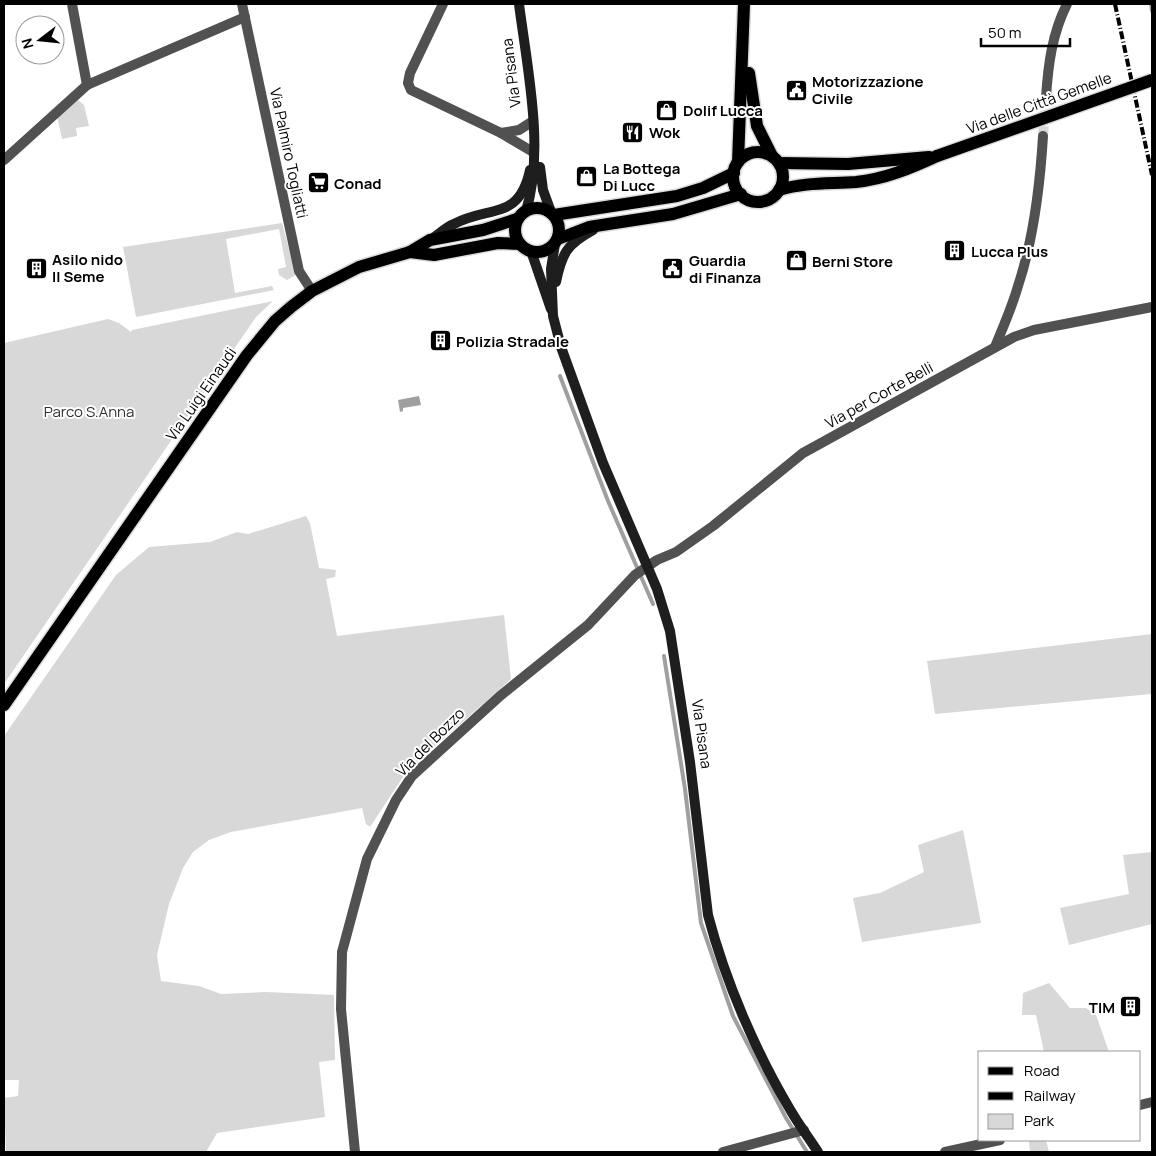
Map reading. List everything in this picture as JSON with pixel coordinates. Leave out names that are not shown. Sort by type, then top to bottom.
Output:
[{"type":"main road","name":"Via Pisana","points":[[519,4],[543,190],[558,225],[552,269],[553,316]]},
{"type":"main road","points":[[744,4],[734,184],[741,194],[749,200],[760,201],[772,198],[779,190],[783,176],[776,159],[757,126],[744,26]]},
{"type":"main road","name":"Via delle Città Gemelle","points":[[779,190],[806,184],[855,182],[885,177],[937,156],[1152,80]]},
{"type":"main road","name":"Via Pisana","points":[[535,139],[533,152],[534,186],[516,233],[526,247],[553,316],[561,347],[642,571],[664,609],[670,631],[690,762],[708,915],[712,932],[740,1009],[791,1111],[818,1152]]},
{"type":"main road","points":[[410,252],[455,223],[508,207],[516,202],[523,194],[527,184],[533,152]]},
{"type":"main road","points":[[430,240],[483,230],[541,208],[552,213],[677,196],[703,188],[736,167],[750,153],[758,152],[776,159]]},
{"type":"main road","name":"Via delle Città Gemelle","points":[[776,159],[848,164],[937,156]]},
{"type":"main road","points":[[526,247],[540,252],[578,230],[673,214],[741,194]]},
{"type":"main road","points":[[553,296],[561,260],[566,251],[580,237],[605,224]]},
{"type":"main road","name":"Via Luigi Einaudi","points":[[4,705],[247,356],[275,322],[312,291],[359,267],[410,252],[434,255],[491,244],[526,247]]},
{"type":"street","points":[[72,4],[87,85]]},
{"type":"street","name":"Via Palmiro Togliatti","points":[[242,4],[299,271],[312,291]]},
{"type":"street","points":[[443,4],[410,73],[408,83],[411,90],[501,133],[533,152]]},
{"type":"street","points":[[1046,98],[1051,48],[1059,19],[1067,4]]},
{"type":"street","points":[[4,160],[87,85],[245,17]]},
{"type":"street","points":[[501,133],[520,130],[533,121]]},
{"type":"street","points":[[995,347],[1018,286],[1031,235],[1040,185],[1043,136]]},
{"type":"street","name":"Via per Corte Belli","points":[[642,571],[676,552],[713,526],[803,453],[995,347],[1034,330],[1152,306]]},
{"type":"street","name":"Via del Bozzo","points":[[355,1152],[341,1009],[342,952],[371,850],[396,800],[412,776],[500,696],[588,625],[642,571]]},
{"type":"street","points":[[723,1152],[804,1130]]},
{"type":"street","points":[[945,1152],[995,1141]]},
{"type":"green space","points":[[78,100],[84,105],[89,126],[76,128],[77,136],[62,139],[57,116]]},
{"type":"green space","points":[[282,223],[296,275],[287,280],[279,275],[278,269],[286,267],[279,229],[226,239],[235,293],[272,286],[274,290],[136,317],[123,247]]},
{"type":"green space","name":"Parco S.Anna","points":[[273,301],[256,317],[4,684],[4,343],[108,319],[119,323],[131,332],[132,330]]},
{"type":"green space","points":[[306,516],[310,523],[319,568],[336,570],[335,577],[326,579],[337,636],[504,615],[511,679],[407,771],[370,827],[366,824],[362,808],[231,832],[209,840],[193,852],[183,868],[169,904],[157,955],[161,981],[199,986],[221,994],[266,992],[334,995],[335,1060],[319,1062],[325,1117],[217,1133],[206,1152],[6,1152],[4,1098],[18,1096],[19,1080],[4,1080],[4,736],[116,575],[149,547],[210,542],[237,532],[248,534]]},
{"type":"green space","points":[[1152,634],[1152,694],[935,714],[927,661]]},
{"type":"green space","points":[[963,830],[981,923],[862,942],[853,898],[880,893],[924,872],[918,845]]},
{"type":"green space","points":[[1152,852],[1152,924],[1069,945],[1060,908],[1129,894],[1123,855]]},
{"type":"green space","points":[[1049,983],[1070,1008],[1086,1008],[1096,1015],[1109,1051],[1044,1051],[1036,1015],[1022,1015],[1023,993]]},
{"type":"green space","points":[[1029,1141],[1046,1141],[1049,1152],[1030,1152]]},
{"type":"shaded area","points":[[419,396],[421,405],[403,408],[403,411],[400,412],[398,400]]},
{"type":"waterway","points":[[1151,4],[1152,11]]},
{"type":"waterway","points":[[560,376],[608,501],[653,604]]},
{"type":"waterway","points":[[664,656],[685,789],[701,923],[733,1016],[786,1118],[807,1152]]},
{"type":"tunnel","points":[[1043,136],[1046,98]]},
{"type":"railway","points":[[1115,4],[1152,175]]},
{"type":"place","name":"Motorizzazione Civile","points":[[796,90]]},
{"type":"place","name":"Dolif Lucca","points":[[667,110]]},
{"type":"place","name":"Wok","points":[[633,132]]},
{"type":"place","name":"La Bottega Di Lucc","points":[[587,177]]},
{"type":"place","name":"Conad","points":[[318,183]]},
{"type":"place","name":"Lucca Plus","points":[[955,251]]},
{"type":"place","name":"Berni Store","points":[[796,261]]},
{"type":"place","name":"Asilo nido Il Seme","points":[[36,268]]},
{"type":"place","name":"Guardia di Finanza","points":[[673,269]]},
{"type":"place","name":"Polizia Stradale","points":[[440,341]]},
{"type":"place","name":"TIM","points":[[1131,1007]]}]
